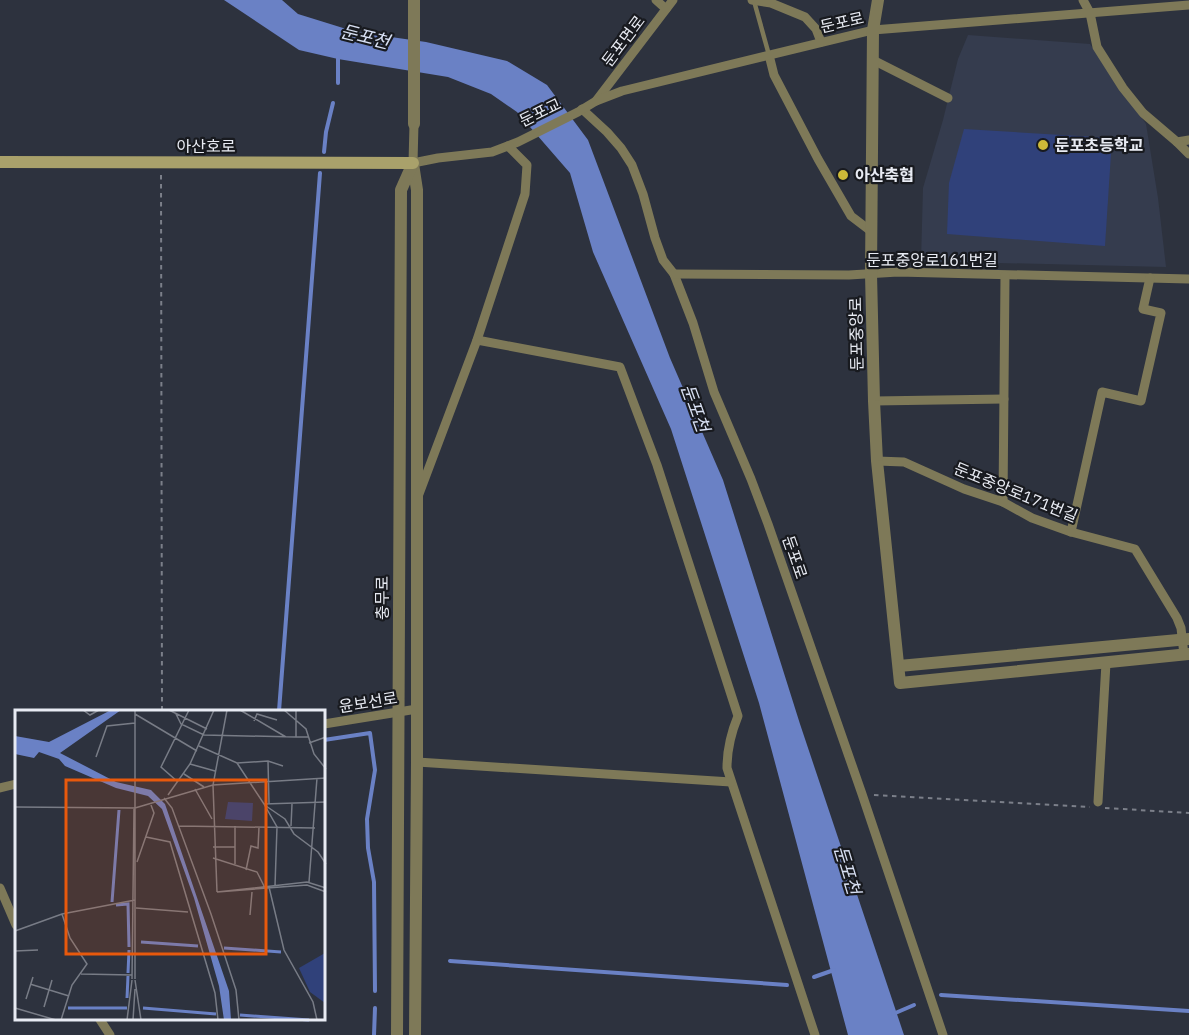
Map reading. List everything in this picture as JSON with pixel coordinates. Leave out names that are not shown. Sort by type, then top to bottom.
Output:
[{"type":"main road","name":"아산호로","points":[[0,162],[413,163]]},
{"type":"street","points":[[656,0],[666,9]]},
{"type":"street","name":"둔포면로","points":[[596,101],[673,0]]},
{"type":"street","name":"둔포중앙로","points":[[879,0],[873,30],[874,400],[877,461],[899,666]]},
{"type":"street","points":[[1083,0],[1090,12],[1097,47],[1123,88],[1143,113],[1189,154]]},
{"type":"street","points":[[753,1],[771,3],[805,17],[816,29],[821,42]]},
{"type":"street","points":[[414,5],[414,124]]},
{"type":"street","name":"둔포로","points":[[943,1035],[768,524],[714,392],[693,323],[674,274],[663,260],[644,194],[632,165],[614,140],[580,110],[622,91],[873,30],[1189,5]]},
{"type":"street","points":[[769,55],[774,75],[850,216],[872,232]]},
{"type":"street","points":[[873,60],[948,98]]},
{"type":"street","name":"둔포교","points":[[413,163],[492,152],[513,144],[580,110]]},
{"type":"street","name":"충무로","points":[[414,124],[413,163],[417,190],[415,1035]]},
{"type":"street","points":[[1177,142],[1189,140]]},
{"type":"street","points":[[417,499],[477,339],[525,194],[527,165],[513,144]]},
{"type":"street","name":"충무로","points":[[397,1035],[401,190],[413,163]]},
{"type":"street","name":"둔포중앙로161번길","points":[[674,274],[849,275],[898,272],[1189,279]]},
{"type":"street","points":[[1003,502],[1005,276]]},
{"type":"street","points":[[1071,532],[1102,392],[1141,401],[1161,313],[1143,309],[1150,278]]},
{"type":"street","points":[[477,339],[620,367],[657,465],[738,716],[732,730],[727,768],[815,1035]]},
{"type":"street","points":[[874,400],[1004,399]]},
{"type":"street","name":"둔포중앙로171번길","points":[[877,461],[904,462],[964,489],[1003,502],[1032,518],[1071,532],[1135,549],[1177,618],[1186,639],[1186,654]]},
{"type":"street","points":[[1186,639],[899,666],[900,683],[1186,654]]},
{"type":"street","points":[[1098,802],[1106,663]]},
{"type":"street","name":"윤보선로","points":[[326,724],[417,709]]},
{"type":"street","points":[[417,762],[731,782]]},
{"type":"street","points":[[0,788],[15,784]]},
{"type":"street","points":[[0,888],[15,923]]},
{"type":"street","points":[[100,1020],[110,1035]]},
{"type":"lane","points":[[753,1],[769,55]]},
{"type":"path","points":[[161,163],[162,710]]},
{"type":"path","points":[[862,794],[1189,813]]},
{"type":"shaded area","name":"둔포초등학교","points":[[968,35],[1090,44],[1146,124],[1166,267],[921,261],[923,188],[958,59]]},
{"type":"shaded area","points":[[964,129],[1112,138],[1105,246],[947,234],[949,183]]},
{"type":"water","name":"둔포천","points":[[224,0],[282,0],[298,14],[356,32],[426,42],[507,61],[547,85],[588,140],[670,358],[723,480],[800,724],[904,1035],[848,1035],[759,703],[671,429],[593,252],[570,173],[517,112],[491,94],[448,77],[338,59],[299,50]]},
{"type":"waterway","points":[[338,53],[338,83]]},
{"type":"waterway","points":[[324,152],[333,103]]},
{"type":"waterway","points":[[279,710],[320,173]]},
{"type":"waterway","points":[[326,740],[370,733],[375,770],[367,819],[368,848],[374,882],[375,991]]},
{"type":"waterway","points":[[450,961],[787,985]]},
{"type":"waterway","points":[[814,977],[834,970]]},
{"type":"waterway","points":[[941,995],[1189,1011]]},
{"type":"waterway","points":[[893,1014],[914,1005]]},
{"type":"waterway","points":[[374,1035],[375,1008]]},
{"type":"place","name":"둔포초등학교","points":[[1043,145]]},
{"type":"place","name":"아산축협","points":[[843,175]]}]
